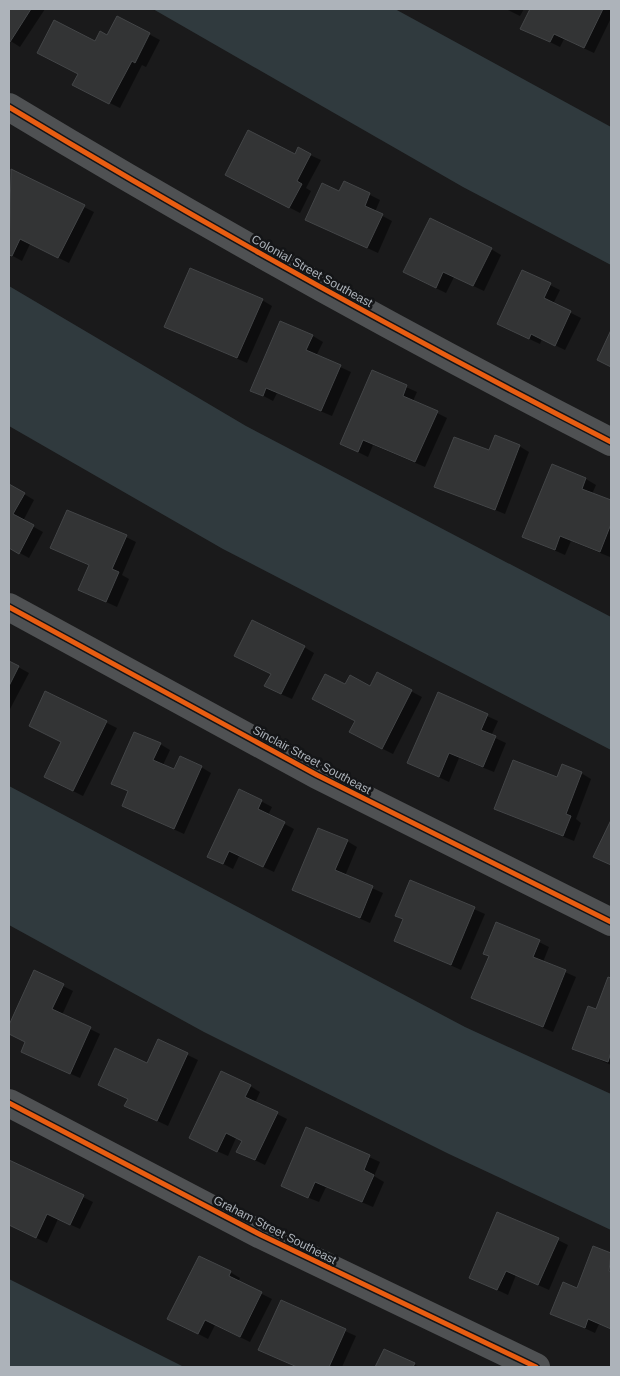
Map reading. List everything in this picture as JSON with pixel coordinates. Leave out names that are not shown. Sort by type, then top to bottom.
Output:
[{"type":"street","name":"Colonial Street Southeast","points":[[9,107],[115,171],[345,301],[611,442]]},
{"type":"street","name":"Sinclair Street Southeast","points":[[9,607],[317,775],[611,922]]},
{"type":"street","name":"Graham Street Southeast","points":[[9,1103],[261,1235],[536,1367]]},
{"type":"shaded area","points":[[153,9],[395,9],[611,127],[611,265],[463,187]]},
{"type":"shaded area","points":[[9,286],[246,426],[611,617],[611,750],[223,549],[9,426]]},
{"type":"shaded area","points":[[9,786],[465,1027],[611,1094],[611,1230],[449,1154],[204,1032],[9,925]]},
{"type":"shaded area","points":[[9,1279],[184,1367],[9,1367]]},
{"type":"building","points":[[9,9],[31,9],[10,42],[9,42]]},
{"type":"building","points":[[530,9],[603,9],[584,48],[554,34],[550,42],[520,29]]},
{"type":"building","points":[[117,16],[150,33],[135,63],[132,61],[109,104],[72,85],[78,74],[37,53],[54,20],[95,41],[100,31],[107,35]]},
{"type":"building","points":[[248,130],[295,154],[298,147],[311,154],[297,181],[302,184],[289,208],[225,175]]},
{"type":"building","points":[[11,169],[85,205],[58,258],[20,239],[12,256],[9,255]]},
{"type":"building","points":[[344,181],[370,193],[365,206],[383,214],[367,248],[305,220],[322,183],[339,191]]},
{"type":"building","points":[[430,218],[492,248],[473,286],[443,272],[436,288],[403,272]]},
{"type":"building","points":[[190,268],[263,299],[237,358],[164,327]]},
{"type":"building","points":[[522,270],[551,283],[544,298],[571,311],[555,346],[531,334],[529,339],[497,324]]},
{"type":"building","points":[[280,321],[313,335],[306,350],[341,365],[321,411],[266,388],[263,396],[250,391]]},
{"type":"building","points":[[611,330],[611,367],[597,360]]},
{"type":"building","points":[[372,370],[407,385],[403,396],[438,411],[415,462],[363,440],[358,452],[340,444]]},
{"type":"building","points":[[495,435],[520,445],[495,510],[434,487],[454,437],[489,450]]},
{"type":"building","points":[[552,464],[586,478],[582,489],[611,500],[611,524],[600,552],[560,536],[555,550],[522,537]]},
{"type":"building","points":[[9,484],[25,493],[13,514],[34,525],[19,554],[9,548]]},
{"type":"building","points":[[67,510],[127,535],[112,569],[119,572],[106,602],[78,590],[89,565],[50,548]]},
{"type":"building","points":[[252,620],[305,646],[281,694],[264,686],[271,674],[234,656]]},
{"type":"building","points":[[9,661],[19,666],[9,686]]},
{"type":"building","points":[[377,672],[412,690],[382,749],[349,732],[355,721],[312,699],[325,674],[345,684],[350,675],[370,686]]},
{"type":"building","points":[[45,691],[107,721],[73,791],[44,777],[61,742],[29,726]]},
{"type":"building","points":[[438,692],[488,714],[481,730],[496,736],[483,767],[449,753],[439,777],[407,763]]},
{"type":"building","points":[[134,732],[161,743],[153,760],[174,769],[180,756],[202,766],[174,829],[122,806],[128,791],[111,784]]},
{"type":"building","points":[[513,760],[557,777],[562,764],[582,772],[566,814],[571,816],[563,836],[494,809]]},
{"type":"building","points":[[239,789],[262,800],[258,809],[285,822],[263,867],[229,851],[223,864],[207,857]]},
{"type":"building","points":[[611,820],[611,865],[593,857]]},
{"type":"building","points":[[318,828],[348,840],[335,870],[373,886],[360,918],[292,890]]},
{"type":"building","points":[[410,880],[475,907],[451,965],[394,941],[403,919],[395,916]]},
{"type":"building","points":[[496,922],[540,940],[533,957],[566,970],[543,1027],[471,998],[489,956],[483,954]]},
{"type":"building","points":[[34,970],[64,984],[52,1009],[91,1027],[70,1074],[21,1052],[25,1042],[9,1034],[9,1025]]},
{"type":"building","points":[[608,977],[611,978],[611,1052],[608,1062],[572,1049],[588,1006],[596,1009]]},
{"type":"building","points":[[158,1039],[188,1053],[157,1121],[124,1106],[128,1099],[98,1085],[115,1048],[147,1063]]},
{"type":"building","points":[[221,1071],[251,1085],[245,1097],[278,1112],[255,1160],[236,1152],[242,1141],[226,1133],[217,1152],[189,1138]]},
{"type":"building","points":[[306,1127],[370,1155],[364,1170],[374,1175],[362,1202],[315,1182],[308,1198],[281,1186]]},
{"type":"building","points":[[9,1160],[84,1195],[70,1225],[47,1214],[36,1238],[9,1225]]},
{"type":"building","points":[[497,1212],[559,1238],[538,1285],[506,1271],[497,1290],[469,1278]]},
{"type":"building","points":[[593,1246],[611,1253],[609,1271],[611,1272],[611,1329],[588,1319],[585,1328],[550,1314],[563,1282],[577,1288]]},
{"type":"building","points":[[199,1256],[231,1271],[229,1276],[262,1292],[240,1337],[205,1320],[198,1334],[167,1319]]},
{"type":"building","points":[[281,1300],[346,1329],[329,1367],[297,1367],[258,1350]]},
{"type":"building","points":[[384,1349],[415,1363],[413,1367],[375,1367]]},
{"type":"cycle path","points":[[9,107],[157,195],[307,280],[611,442]]},
{"type":"cycle path","points":[[9,607],[317,775],[611,922]]},
{"type":"cycle path","points":[[9,1103],[261,1235],[536,1367]]}]
